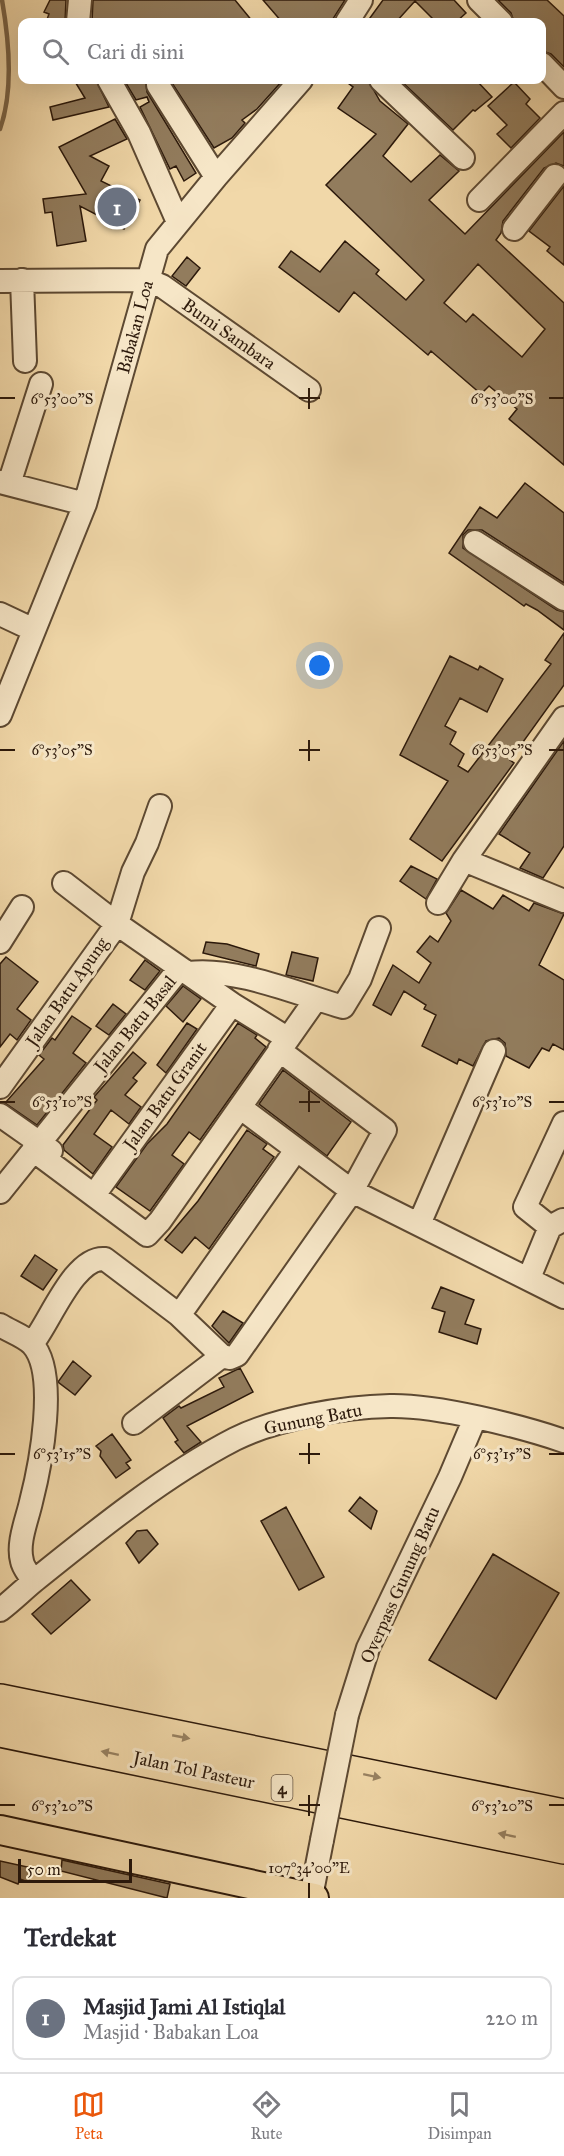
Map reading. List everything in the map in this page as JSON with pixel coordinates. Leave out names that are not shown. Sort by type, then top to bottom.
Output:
[{"type":"highway","name":"Jalan Tol Pasteur","points":[[0,1701],[564,1816]]},
{"type":"highway","name":"Jalan Tol Pasteur","points":[[0,1730],[564,1847]]},
{"type":"main road","points":[[0,1830],[313,1898]]},
{"type":"street","points":[[78,18],[80,0]]},
{"type":"street","points":[[350,18],[361,0]]},
{"type":"street","points":[[479,0],[497,18]]},
{"type":"street","points":[[546,68],[564,87]]},
{"type":"street","points":[[111,84],[139,133],[178,222]]},
{"type":"street","name":"Babakan Loa","points":[[0,715],[85,504],[157,249],[297,84]]},
{"type":"street","points":[[385,84],[463,158]]},
{"type":"street","points":[[158,85],[216,177]]},
{"type":"street","points":[[479,200],[564,114]]},
{"type":"street","points":[[514,230],[560,179],[527,151]]},
{"type":"street","points":[[22,280],[25,361]]},
{"type":"street","points":[[0,281],[148,280]]},
{"type":"street","name":"Bumi Sambara","points":[[148,280],[162,286],[309,390]]},
{"type":"street","points":[[42,384],[4,483],[85,504]]},
{"type":"street","points":[[475,542],[564,599]]},
{"type":"street","points":[[0,614],[34,630]]},
{"type":"street","points":[[438,903],[464,860],[564,718]]},
{"type":"street","name":"Jalan Batu Apung","points":[[0,1087],[115,926],[133,872],[147,843],[160,806]]},
{"type":"street","points":[[464,860],[561,894]]},
{"type":"street","points":[[32,1344],[45,1328],[63,1292],[83,1267],[97,1258],[105,1259],[170,1308],[222,1356],[230,1358],[237,1355],[352,1191],[385,1132],[384,1127],[232,1004],[115,926],[64,883]]},
{"type":"street","points":[[0,942],[22,907]]},
{"type":"street","points":[[184,971],[204,971],[248,980],[344,1007],[360,979],[379,928]]},
{"type":"street","name":"Jalan Batu Basal","points":[[0,1192],[35,1146],[184,971]]},
{"type":"street","points":[[0,1115],[35,1146],[96,1191],[153,1228],[242,1107],[316,999]]},
{"type":"street","name":"Jalan Batu Granit","points":[[96,1191],[232,1004]]},
{"type":"street","points":[[420,1222],[494,1051]]},
{"type":"street","points":[[242,1107],[352,1191],[420,1222],[564,1297]]},
{"type":"street","points":[[529,1278],[557,1224],[525,1207],[564,1123]]},
{"type":"street","points":[[186,1307],[296,1150]]},
{"type":"street","points":[[0,1325],[32,1344],[40,1359],[46,1383],[46,1407],[38,1475],[21,1548],[22,1563],[33,1581]]},
{"type":"street","points":[[134,1423],[222,1356]]},
{"type":"street","name":"Gunung Batu","points":[[0,1610],[33,1581],[174,1477],[237,1438],[257,1430],[339,1411],[391,1406],[475,1418],[561,1434]]},
{"type":"street","name":"Overpass Gunung Batu","points":[[313,1898],[322,1840],[348,1715],[368,1648],[475,1418]]},
{"type":"building","points":[[50,0],[66,0],[65,18],[48,18],[49,14],[44,12]]},
{"type":"building","points":[[93,0],[235,0],[250,18],[92,18]]},
{"type":"building","points":[[263,0],[345,0],[334,18],[279,18]]},
{"type":"building","points":[[383,0],[454,0],[466,13],[460,18],[432,18],[415,1],[400,18],[370,18]]},
{"type":"building","points":[[498,0],[547,0],[564,16],[564,67],[551,54],[546,52],[546,18],[513,18],[511,13]]},
{"type":"building","points":[[76,84],[98,84],[109,107],[53,120],[50,107],[85,98]]},
{"type":"building","points":[[126,84],[146,84],[147,92],[196,173],[184,181],[176,166],[170,169],[140,107],[149,102],[147,97],[136,100]]},
{"type":"building","points":[[173,84],[279,84],[257,109],[242,120],[245,123],[232,138],[214,148]]},
{"type":"building","points":[[349,84],[370,84],[380,101],[408,124],[383,156],[411,182],[440,155],[459,171],[429,200],[465,234],[564,132],[564,166],[556,163],[544,168],[503,221],[501,233],[496,240],[564,303],[564,465],[509,419],[517,409],[489,386],[481,394],[431,351],[428,355],[354,292],[339,312],[279,267],[291,251],[320,272],[345,241],[379,270],[376,274],[406,300],[424,280],[326,185],[376,134],[338,108],[353,87]],"holes":[[[478,264],[545,329],[522,357],[473,314],[466,322],[444,303]]]},
{"type":"building","points":[[404,84],[480,84],[492,97],[475,111],[473,110],[453,130]]},
{"type":"building","points":[[512,84],[516,84],[530,99],[526,104],[540,118],[511,148],[497,134],[507,125],[488,106]]},
{"type":"building","points":[[115,119],[127,139],[90,156],[109,166],[101,181],[140,200],[124,229],[80,206],[86,241],[57,246],[52,212],[45,213],[43,199],[86,194],[59,147]]},
{"type":"building","points":[[564,186],[564,265],[547,251],[550,247],[529,231]]},
{"type":"building","points":[[187,257],[200,268],[186,286],[172,276]]},
{"type":"building","points":[[525,483],[564,513],[564,583],[482,530],[468,530],[463,535],[463,548],[557,610],[564,612],[564,630],[537,610],[526,604],[524,606],[449,553],[480,507],[497,518]]},
{"type":"building","points":[[564,633],[564,685],[510,760],[514,763],[442,861],[410,839],[448,781],[400,755],[450,656],[478,670],[480,666],[503,679],[487,712],[460,698],[445,726],[456,732],[450,744],[464,754],[458,766],[468,772],[551,664],[545,660]]},
{"type":"building","points":[[564,741],[564,846],[543,878],[520,868],[530,853],[499,834]]},
{"type":"building","points":[[411,866],[437,879],[426,899],[400,881]]},
{"type":"building","points":[[461,890],[493,909],[503,895],[529,911],[534,903],[564,914],[539,965],[564,980],[564,1050],[553,1044],[549,1051],[542,1048],[529,1068],[506,1056],[505,1043],[499,1038],[486,1041],[473,1066],[459,1059],[457,1064],[422,1046],[436,1015],[424,1009],[426,1005],[404,991],[391,1015],[373,1005],[393,965],[419,983],[431,963],[417,952],[430,936],[438,942],[451,921],[446,913]]},
{"type":"building","points":[[206,942],[227,944],[259,954],[256,966],[203,953]]},
{"type":"building","points":[[292,952],[318,958],[313,981],[286,975]]},
{"type":"building","points":[[6,957],[38,982],[17,1009],[31,1020],[17,1040],[10,1034],[0,1047],[0,964]]},
{"type":"building","points":[[145,960],[160,971],[145,990],[130,980]]},
{"type":"building","points":[[183,986],[201,999],[183,1022],[166,1006]]},
{"type":"building","points":[[113,1004],[126,1014],[109,1035],[96,1026]]},
{"type":"building","points":[[72,1016],[91,1029],[73,1053],[86,1063],[37,1125],[5,1103],[44,1059],[39,1055],[52,1038],[55,1040]]},
{"type":"building","points":[[187,1023],[197,1029],[166,1073],[157,1065]]},
{"type":"building","points":[[238,1023],[257,1035],[255,1038],[266,1047],[200,1140],[189,1132],[172,1155],[184,1164],[150,1211],[116,1187],[147,1144],[167,1124]]},
{"type":"building","points":[[133,1052],[146,1063],[133,1078],[137,1081],[125,1095],[141,1107],[129,1124],[111,1110],[94,1134],[112,1147],[93,1174],[64,1150],[63,1145],[97,1100],[94,1097]]},
{"type":"building","points":[[283,1070],[351,1122],[327,1156],[259,1104]]},
{"type":"building","points":[[247,1130],[267,1144],[263,1149],[274,1157],[209,1249],[195,1237],[182,1253],[165,1240],[198,1201]]},
{"type":"building","points":[[35,1255],[57,1270],[43,1290],[21,1276]]},
{"type":"building","points":[[441,1287],[474,1300],[465,1324],[481,1329],[477,1344],[439,1332],[445,1312],[432,1308]]},
{"type":"building","points":[[223,1311],[243,1323],[229,1343],[212,1326]]},
{"type":"building","points":[[73,1361],[91,1376],[75,1395],[58,1382]]},
{"type":"building","points":[[240,1368],[253,1392],[187,1426],[201,1442],[184,1453],[175,1442],[178,1440],[163,1418],[179,1406],[181,1408],[224,1387],[219,1378]]},
{"type":"building","points":[[112,1434],[131,1460],[126,1463],[130,1468],[116,1478],[100,1456],[101,1451],[96,1446]]},
{"type":"building","points":[[360,1497],[377,1511],[371,1529],[349,1511]]},
{"type":"building","points":[[286,1507],[324,1577],[299,1590],[261,1521]]},
{"type":"building","points":[[147,1530],[158,1544],[139,1563],[126,1543],[137,1531]]},
{"type":"building","points":[[493,1554],[559,1593],[496,1699],[429,1660]]},
{"type":"building","points":[[71,1580],[90,1600],[51,1634],[32,1614]]},
{"type":"building","points":[[62,1860],[170,1884],[167,1898],[61,1871]]},
{"type":"building","points":[[0,1861],[32,1868],[28,1882],[20,1879],[18,1884],[0,1877]]},
{"type":"waterway","points":[[0,129],[9,82],[7,32],[2,0]]},
{"type":"place","name":"Masjid Jami Al Istiqlal","points":[[117,207]]}]
